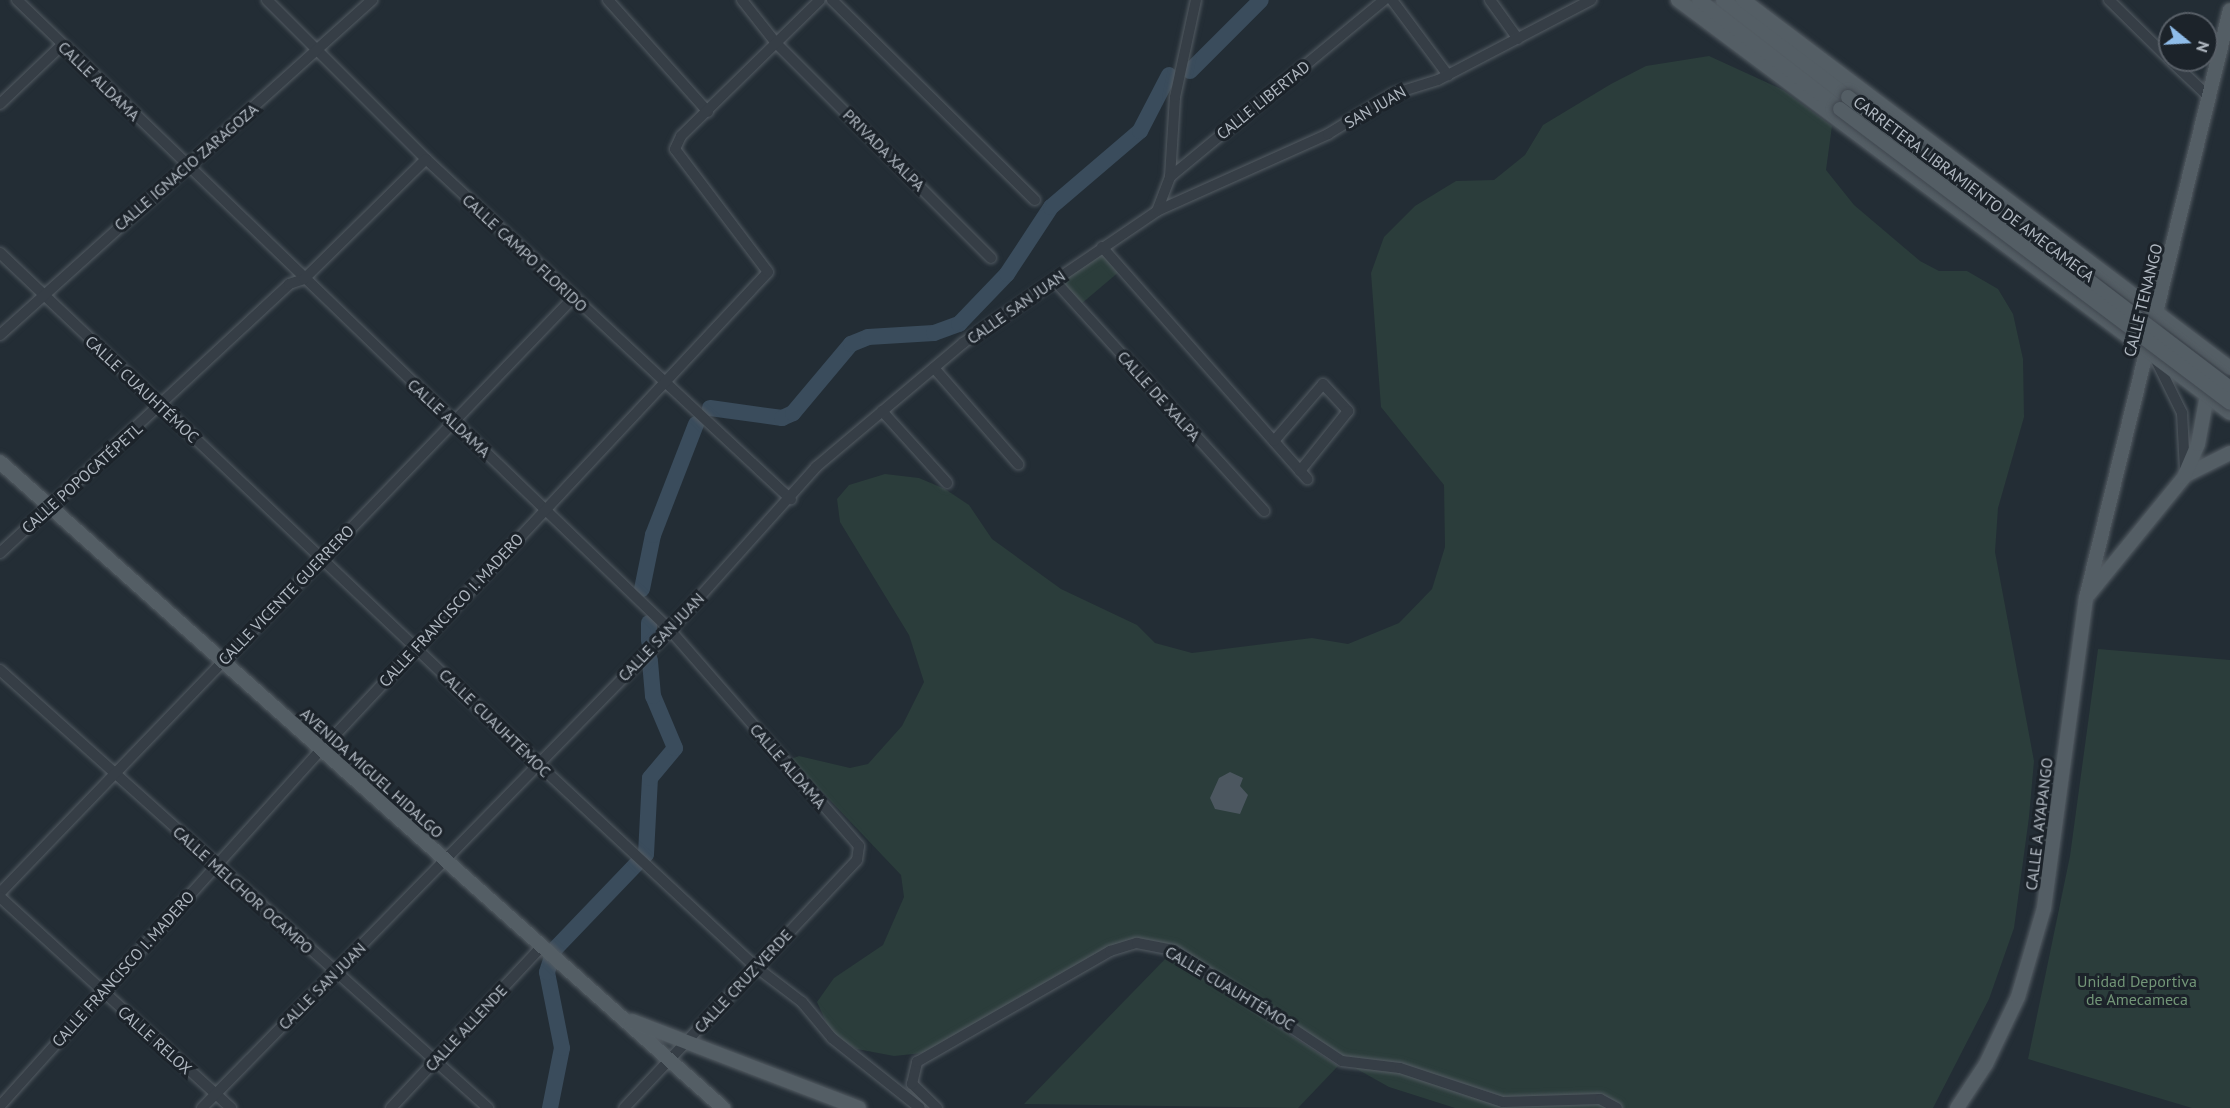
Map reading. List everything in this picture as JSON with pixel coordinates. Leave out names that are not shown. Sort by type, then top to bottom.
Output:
[{"type":"main road","points":[[1678,0],[2230,413]]},
{"type":"main road","name":"CARRETERA LIBRAMIENTO DE AMECAMECA","points":[[1699,0],[2230,403]]},
{"type":"main road","name":"CARRETERA LIBRAMIENTO DE AMECAMECA","points":[[1723,0],[2230,388]]},
{"type":"main road","points":[[1743,0],[2230,368]]},
{"type":"main road","name":"CALLE TENANGO","points":[[2086,598],[2151,353],[2157,314],[2230,10]]},
{"type":"main road","points":[[2184,477],[2208,396],[2209,352]]},
{"type":"main road","points":[[2086,598],[2184,477],[2200,464],[2230,453]]},
{"type":"main road","name":"AVENIDA MIGUEL HIDALGO","points":[[0,462],[723,1108]]},
{"type":"main road","name":"CALLE A AYAPANGO","points":[[1957,1108],[1986,1064],[2018,997],[2044,908],[2086,598]]},
{"type":"main road","points":[[624,1018],[859,1108]]},
{"type":"street","name":"CALLE ALDAMA","points":[[17,0],[451,422],[545,508],[670,630],[862,854]]},
{"type":"street","name":"CALLE CAMPO FLORIDO","points":[[267,0],[316,53],[426,159],[791,499]]},
{"type":"street","name":"CALLE IGNACIO ZARAGOZA","points":[[0,335],[41,294],[316,53],[372,0]]},
{"type":"street","points":[[608,0],[708,112],[820,0]]},
{"type":"street","name":"PRIVADA XALPA","points":[[742,0],[776,43],[991,258]]},
{"type":"street","points":[[832,0],[1035,200]]},
{"type":"street","points":[[1170,177],[1174,106],[1196,0]]},
{"type":"street","name":"CALLE LIBERTAD","points":[[1157,211],[1170,177],[1384,0]]},
{"type":"street","points":[[1392,0],[1448,75]]},
{"type":"street","points":[[1490,0],[1518,39]]},
{"type":"street","name":"SAN JUAN","points":[[1157,211],[1328,134],[1393,94],[1448,75],[1591,0]]},
{"type":"street","points":[[2109,0],[2158,48]]},
{"type":"street","points":[[0,104],[62,45]]},
{"type":"street","points":[[2183,72],[2209,97]]},
{"type":"street","name":"CALLE FRANCISCO I. MADERO","points":[[0,1106],[321,750],[769,269],[675,149],[708,112]]},
{"type":"street","name":"CALLE POPOCATÉPETL","points":[[0,553],[160,407],[289,284],[304,279],[426,159]]},
{"type":"street","name":"CALLE SAN JUAN","points":[[202,1108],[670,630],[791,499],[816,467],[934,368],[1102,247],[1157,211]]},
{"type":"street","points":[[1102,247],[1304,475],[1348,411],[1323,384],[1274,441]]},
{"type":"street","name":"CALLE CUAUHTÉMOC","points":[[0,253],[538,764],[756,967],[802,1002],[832,1038],[920,1108]]},
{"type":"street","name":"CALLE DE XALPA","points":[[1055,281],[1264,511]]},
{"type":"street","name":"CALLE VICENTE GUERRERO","points":[[0,895],[114,773],[573,298]]},
{"type":"street","points":[[2151,353],[2182,413],[2184,477]]},
{"type":"street","points":[[934,368],[1018,464]]},
{"type":"street","points":[[882,411],[947,483]]},
{"type":"street","name":"CALLE MELCHOR OCAMPO","points":[[0,670],[488,1108]]},
{"type":"street","name":"CALLE CRUZ VERDE","points":[[624,1108],[862,854]]},
{"type":"street","name":"CALLE RELOX","points":[[0,895],[231,1108]]},
{"type":"street","name":"CALLE CUAUHTÉMOC","points":[[937,1108],[909,1078],[917,1062],[1110,951],[1137,943],[1174,950],[1342,1061],[1400,1068],[1503,1102],[1600,1099],[1617,1108]]},
{"type":"street","name":"CALLE ALLENDE","points":[[392,1108],[544,950]]},
{"type":"green space","points":[[1709,56],[1783,90],[1832,126],[1826,170],[1854,205],[1920,261],[1939,271],[1967,271],[1998,289],[2013,314],[2023,359],[2024,417],[1998,508],[1995,552],[2034,761],[2029,817],[2014,928],[1989,999],[1933,1108],[1455,1108],[1389,1087],[1280,1026],[1214,976],[1157,946],[1117,950],[923,1053],[894,1056],[857,1049],[832,1035],[817,1002],[834,978],[883,945],[904,897],[901,875],[791,759],[799,756],[850,768],[868,764],[902,726],[924,682],[909,635],[840,522],[837,499],[849,485],[885,474],[919,478],[945,489],[969,505],[992,539],[1061,589],[1137,625],[1155,643],[1192,653],[1312,638],[1348,644],[1399,623],[1432,589],[1445,547],[1444,485],[1381,407],[1371,273],[1384,237],[1415,206],[1456,181],[1494,180],[1525,155],[1543,125],[1611,84],[1646,66]]},
{"type":"green space","points":[[1103,253],[1120,271],[1081,304],[1059,282]]},
{"type":"green space","name":"Unidad Deportiva de Amecameca","points":[[2098,649],[2230,660],[2230,1108],[2192,1108],[2028,1059],[2070,856]]},
{"type":"green space","points":[[1168,956],[1338,1066],[1298,1108],[1024,1104]]},
{"type":"building","points":[[1230,772],[1243,778],[1240,786],[1248,795],[1240,814],[1215,809],[1210,798],[1219,778]]},
{"type":"waterway","points":[[1190,71],[1261,0]]},
{"type":"waterway","points":[[710,408],[782,418],[793,413],[851,344],[868,337],[934,333],[959,324],[1007,274],[1051,207],[1140,131],[1169,75]]},
{"type":"waterway","points":[[642,589],[653,535],[696,424]]},
{"type":"waterway","points":[[649,623],[649,641]]},
{"type":"waterway","points":[[550,1108],[562,1048],[547,972],[554,950],[646,854],[650,778],[675,748],[653,696],[650,659]]}]
